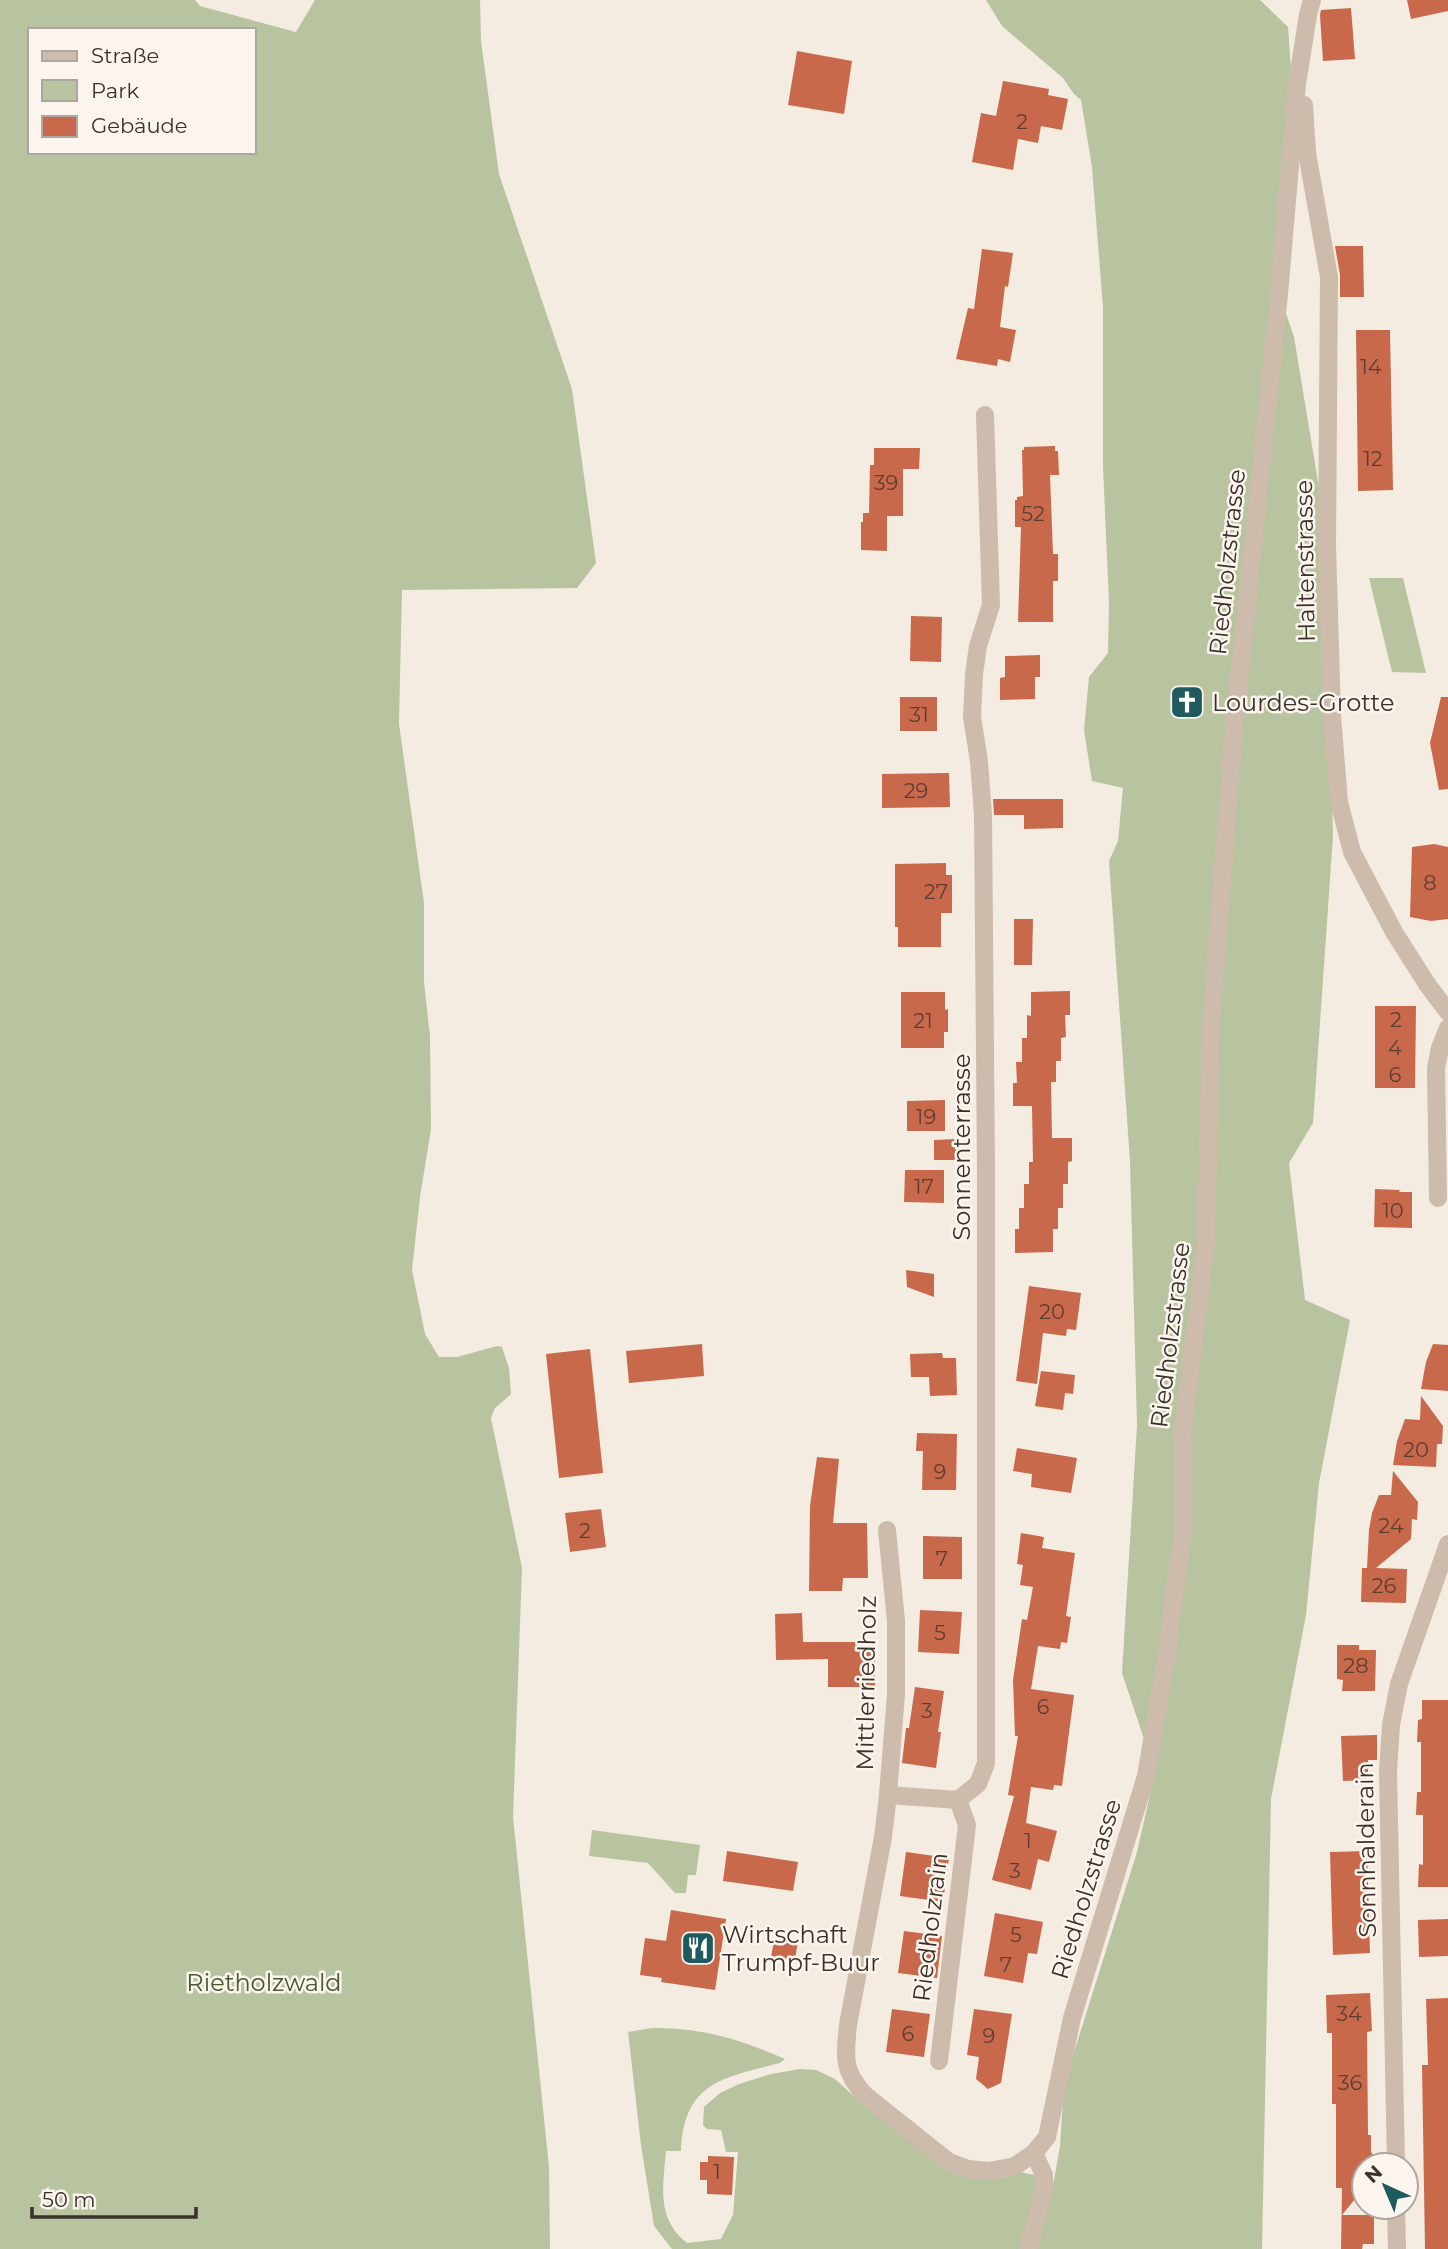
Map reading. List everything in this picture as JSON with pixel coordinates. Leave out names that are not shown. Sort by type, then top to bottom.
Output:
[{"type":"street","name":"Riedholzstrasse","points":[[1034,2153],[1047,2137],[1072,2018],[1146,1776],[1166,1658],[1182,1538],[1182,1438],[1206,1244],[1211,1023],[1233,738],[1279,293],[1297,84],[1312,0]]},
{"type":"street","name":"Haltenstrasse","points":[[1297,84],[1304,98],[1307,153],[1329,277],[1327,545],[1332,716],[1339,802],[1352,852],[1394,932],[1448,1012]]},
{"type":"street","name":"Sonnenterrasse","points":[[958,1800],[978,1784],[986,1763],[983,815],[972,716],[978,646],[991,606],[985,415]]},
{"type":"street","points":[[1438,1198],[1436,1068],[1448,1028]]},
{"type":"street","name":"Mittlerriedholz","points":[[887,1530],[896,1621],[896,1694],[888,1795]]},
{"type":"street","name":"Sonnhalderain","points":[[1396,2151],[1388,1771],[1391,1725],[1399,1684],[1448,1544]]},
{"type":"street","points":[[958,1800],[888,1795],[883,1837],[848,2025],[845,2057],[854,2084],[949,2162],[968,2169],[989,2171],[1015,2166],[1034,2153],[1044,2175],[1044,2190],[1028,2249]]},
{"type":"street","name":"Riedholzrain","points":[[939,2061],[967,1825],[958,1800]]},
{"type":"street","points":[[1396,2221],[1397,2249]]},
{"type":"green space","name":"Rietholzwald","points":[[0,0],[195,0],[200,6],[296,32],[315,0],[480,0],[481,41],[499,174],[572,389],[596,563],[577,588],[402,590],[399,724],[424,903],[424,982],[430,1036],[431,1129],[412,1270],[425,1334],[439,1357],[457,1357],[497,1346],[502,1347],[509,1368],[511,1394],[495,1408],[491,1418],[522,1568],[513,1817],[549,2167],[550,2249],[0,2249]]},
{"type":"green space","points":[[986,0],[1260,0],[1288,27],[1292,83],[1272,272],[1294,337],[1325,524],[1333,836],[1313,1123],[1289,1163],[1305,1300],[1350,1320],[1319,1483],[1306,1615],[1271,1799],[1262,2249],[1033,2249],[1054,2180],[1060,2146],[1064,2084],[1137,1852],[1155,1772],[1122,1673],[1137,1425],[1130,1161],[1109,861],[1118,841],[1123,788],[1092,781],[1084,730],[1089,677],[1108,653],[1109,602],[1103,467],[1103,308],[1092,167],[1081,100],[1063,78],[1002,26]]},
{"type":"green space","points":[[1369,578],[1403,578],[1426,673],[1392,672]]},
{"type":"green space","points":[[592,1830],[700,1845],[696,1875],[688,1875],[686,1893],[675,1893],[648,1863],[589,1856]]},
{"type":"green space","points":[[652,2028],[688,2030],[721,2036],[785,2059],[780,2063],[724,2079],[710,2087],[690,2110],[681,2151],[666,2151],[663,2189],[666,2212],[670,2223],[687,2243],[721,2239],[733,2215],[738,2152],[726,2152],[721,2130],[707,2129],[703,2125],[704,2107],[720,2093],[739,2084],[800,2069],[816,2070],[835,2079],[943,2167],[978,2179],[1007,2177],[1021,2172],[1034,2175],[1039,2181],[1022,2249],[672,2249],[654,2226],[641,2145],[628,2032]]},
{"type":"building","points":[[1407,0],[1448,0],[1448,11],[1411,19]]},
{"type":"building","points":[[1351,8],[1355,59],[1323,61],[1321,10]]},
{"type":"building","points":[[797,51],[852,61],[844,114],[788,105]]},
{"type":"building","points":[[1003,81],[1049,89],[1048,95],[1068,99],[1062,130],[1041,126],[1038,143],[1018,139],[1013,170],[972,162],[981,113],[996,116]]},
{"type":"building","points":[[1335,246],[1363,246],[1364,297],[1340,297],[1340,275]]},
{"type":"building","points":[[982,249],[1013,253],[1008,287],[1005,286],[1000,327],[1016,330],[1010,362],[998,359],[997,366],[956,359],[968,308],[974,309]]},
{"type":"building","points":[[1356,330],[1390,330],[1393,490],[1358,491]]},
{"type":"building","points":[[1055,446],[1055,451],[1058,451],[1059,475],[1050,475],[1053,554],[1058,554],[1058,581],[1053,581],[1053,622],[1018,622],[1021,527],[1015,527],[1015,500],[1023,496],[1022,450],[1024,447]]},
{"type":"building","points":[[874,448],[920,448],[919,469],[903,469],[903,516],[887,516],[887,551],[861,550],[861,522],[863,513],[869,513],[870,465],[874,465]]},
{"type":"building","points":[[911,616],[942,617],[941,662],[910,661]]},
{"type":"building","points":[[1040,655],[1040,677],[1035,677],[1035,699],[1000,700],[1000,678],[1005,677],[1005,656]]},
{"type":"building","points":[[900,697],[937,697],[937,731],[900,731]]},
{"type":"building","points":[[1441,697],[1448,697],[1448,789],[1439,790],[1430,743]]},
{"type":"building","points":[[949,773],[950,807],[882,808],[882,774]]},
{"type":"building","points":[[993,799],[1063,799],[1063,828],[1024,829],[1024,815],[994,815]]},
{"type":"building","points":[[1434,844],[1448,847],[1448,919],[1431,921],[1410,917],[1412,847]]},
{"type":"building","points":[[946,863],[946,875],[952,875],[952,913],[941,913],[941,947],[898,947],[898,927],[895,927],[895,864]]},
{"type":"building","points":[[1014,919],[1033,919],[1032,965],[1014,965]]},
{"type":"building","points":[[1070,991],[1070,1015],[1065,1015],[1066,1037],[1061,1038],[1061,1061],[1056,1061],[1056,1082],[1051,1082],[1052,1138],[1072,1138],[1068,1184],[1063,1184],[1063,1208],[1058,1208],[1058,1229],[1053,1229],[1053,1252],[1015,1253],[1015,1229],[1019,1229],[1019,1208],[1024,1208],[1024,1184],[1029,1184],[1029,1162],[1033,1162],[1032,1106],[1013,1106],[1013,1083],[1017,1083],[1016,1062],[1022,1062],[1022,1038],[1027,1038],[1027,1015],[1031,1016],[1031,992]]},
{"type":"building","points":[[901,992],[945,992],[948,1032],[944,1032],[944,1048],[901,1048]]},
{"type":"building","points":[[1375,1006],[1416,1006],[1415,1088],[1375,1088]]},
{"type":"building","points":[[945,1100],[945,1131],[907,1131],[907,1101]]},
{"type":"building","points":[[956,1139],[956,1160],[934,1160],[934,1140]]},
{"type":"building","points":[[905,1170],[944,1170],[944,1203],[904,1202]]},
{"type":"building","points":[[1375,1189],[1412,1192],[1412,1228],[1374,1227]]},
{"type":"building","points":[[906,1270],[934,1274],[934,1297],[907,1287]]},
{"type":"building","points":[[1029,1286],[1081,1293],[1076,1330],[1067,1329],[1066,1336],[1043,1333],[1037,1384],[1016,1381]]},
{"type":"building","points":[[702,1344],[704,1376],[629,1383],[626,1351]]},
{"type":"building","points":[[1433,1344],[1448,1345],[1448,1391],[1421,1389],[1426,1362]]},
{"type":"building","points":[[590,1349],[603,1473],[559,1478],[546,1354]]},
{"type":"building","points":[[942,1353],[943,1358],[956,1358],[957,1395],[930,1396],[929,1377],[911,1377],[910,1354]]},
{"type":"building","points":[[1041,1371],[1075,1375],[1073,1394],[1065,1393],[1063,1410],[1035,1406]]},
{"type":"building","points":[[1421,1396],[1443,1426],[1442,1444],[1437,1444],[1436,1467],[1393,1465],[1397,1441],[1405,1419],[1420,1420]]},
{"type":"building","points":[[917,1433],[957,1434],[956,1490],[922,1490],[923,1451],[916,1451]]},
{"type":"building","points":[[1017,1448],[1077,1458],[1071,1493],[1031,1487],[1032,1474],[1013,1471]]},
{"type":"building","points":[[817,1457],[839,1459],[833,1523],[867,1523],[868,1578],[843,1578],[842,1591],[809,1591],[810,1506]]},
{"type":"building","points":[[1393,1471],[1418,1502],[1417,1520],[1412,1519],[1411,1539],[1376,1568],[1407,1569],[1406,1603],[1361,1602],[1362,1568],[1367,1568],[1372,1513],[1379,1495],[1391,1495]]},
{"type":"building","points":[[601,1509],[606,1547],[570,1552],[565,1513]]},
{"type":"building","points":[[1021,1533],[1044,1537],[1042,1548],[1075,1553],[1066,1616],[1071,1617],[1067,1643],[1061,1642],[1060,1649],[1038,1646],[1031,1689],[1074,1695],[1062,1786],[1054,1785],[1053,1790],[1031,1787],[1026,1823],[1057,1831],[1049,1862],[1038,1859],[1031,1890],[992,1880],[1014,1796],[1008,1795],[1018,1736],[1015,1736],[1013,1680],[1022,1619],[1027,1620],[1033,1587],[1020,1585],[1023,1565],[1017,1564]]},
{"type":"building","points":[[923,1536],[962,1537],[962,1579],[923,1579]]},
{"type":"building","points":[[920,1610],[962,1612],[959,1654],[918,1652]]},
{"type":"building","points":[[802,1613],[803,1642],[875,1642],[875,1687],[828,1687],[828,1659],[776,1660],[775,1614]]},
{"type":"building","points":[[1337,1645],[1359,1645],[1359,1650],[1376,1650],[1375,1691],[1342,1691],[1343,1680],[1337,1679]]},
{"type":"building","points":[[915,1687],[944,1691],[936,1768],[902,1763]]},
{"type":"building","points":[[1422,1700],[1448,1700],[1448,1887],[1418,1887],[1419,1864],[1423,1865],[1423,1815],[1416,1815],[1417,1792],[1421,1792],[1421,1742],[1417,1742],[1418,1720],[1422,1719]]},
{"type":"building","points":[[1377,1735],[1377,1760],[1368,1760],[1368,1780],[1343,1781],[1341,1736]]},
{"type":"building","points":[[727,1851],[798,1862],[793,1891],[723,1881]]},
{"type":"building","points":[[1367,1851],[1370,1953],[1333,1955],[1330,1852]]},
{"type":"building","points":[[906,1852],[949,1858],[943,1902],[900,1896]]},
{"type":"building","points":[[671,1910],[726,1919],[715,1990],[661,1982],[662,1978],[640,1975],[645,1938],[666,1941]]},
{"type":"building","points":[[995,1913],[1043,1922],[1037,1954],[1028,1953],[1023,1983],[984,1976]]},
{"type":"building","points":[[1448,1919],[1448,1956],[1419,1957],[1418,1920]]},
{"type":"building","points":[[904,1931],[942,1936],[937,1978],[898,1973]]},
{"type":"building","points":[[775,1936],[798,1940],[795,1960],[771,1957]]},
{"type":"building","points":[[1370,1993],[1372,2031],[1367,2032],[1368,2135],[1371,2135],[1371,2151],[1350,2151],[1350,2205],[1342,2215],[1350,2215],[1350,2221],[1374,2221],[1374,2244],[1363,2244],[1362,2249],[1341,2249],[1342,2188],[1336,2188],[1336,2104],[1332,2104],[1332,2033],[1327,2033],[1326,1995]]},
{"type":"building","points":[[1448,1998],[1448,2249],[1425,2249],[1422,2065],[1428,2065],[1426,1999]]},
{"type":"building","points":[[892,2009],[930,2014],[924,2057],[886,2052]]},
{"type":"building","points":[[974,2009],[1012,2014],[1001,2083],[988,2089],[976,2079],[979,2057],[967,2055]]},
{"type":"building","points":[[708,2156],[734,2157],[732,2195],[707,2194],[707,2180],[700,2180],[700,2162],[708,2162]]},
{"type":"place","name":"Lourdes-Grotte","points":[[1187,702]]},
{"type":"place","name":"Wirtschaft Trumpf-Buur","points":[[698,1948]]}]
